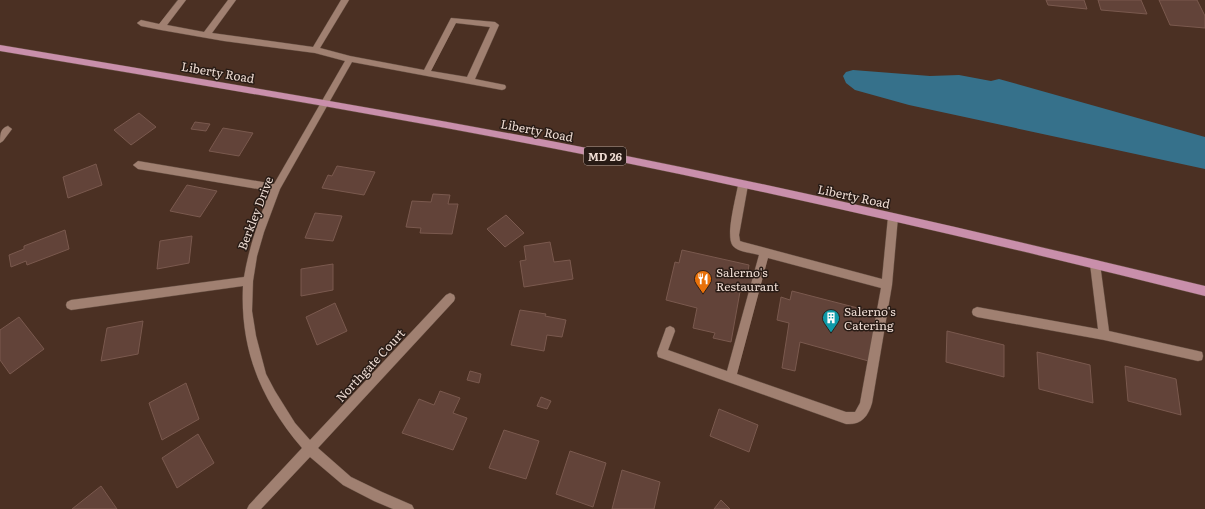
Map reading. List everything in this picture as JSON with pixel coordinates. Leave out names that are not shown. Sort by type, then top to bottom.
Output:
[{"type":"main road","name":"Liberty Road","points":[[0,48],[324,103],[520,139],[892,217],[1205,291]]},
{"type":"street","points":[[161,27],[182,0]]},
{"type":"street","points":[[206,35],[232,0]]},
{"type":"street","points":[[315,50],[345,0]]},
{"type":"street","points":[[426,73],[454,20],[495,25],[470,81]]},
{"type":"street","points":[[141,23],[206,35],[315,50],[350,59],[502,87]]},
{"type":"street","name":"Berkley Drive","points":[[350,59],[276,188],[259,232],[252,256],[248,281],[247,311],[251,336],[261,375],[271,395],[291,427],[310,449],[347,481],[378,497],[408,509]]},
{"type":"street","points":[[0,139],[8,129]]},
{"type":"street","points":[[138,165],[276,188]]},
{"type":"street","points":[[743,185],[735,239],[740,246],[887,285]]},
{"type":"street","points":[[670,331],[662,354],[846,418],[857,418],[861,416],[866,403],[887,285],[892,217]]},
{"type":"street","points":[[730,378],[765,252]]},
{"type":"street","points":[[1095,264],[1104,335]]},
{"type":"street","points":[[71,305],[248,281]]},
{"type":"street","name":"Northgate Court","points":[[253,509],[450,298]]},
{"type":"street","points":[[977,312],[1104,335],[1198,356]]},
{"type":"water","points":[[853,70],[930,76],[959,75],[991,81],[999,79],[1205,137],[1205,169],[909,105],[855,90],[846,83],[843,76],[846,72]]},
{"type":"building","points":[[1046,0],[1084,0],[1087,9],[1048,5]]},
{"type":"building","points":[[1098,0],[1141,0],[1147,14],[1101,10]]},
{"type":"building","points":[[1159,0],[1197,0],[1205,16],[1205,28],[1170,25]]},
{"type":"building","points":[[139,113],[156,127],[131,145],[114,130]]},
{"type":"building","points":[[195,122],[210,124],[206,131],[191,129]]},
{"type":"building","points":[[223,128],[253,133],[239,156],[209,151]]},
{"type":"building","points":[[96,164],[102,185],[68,198],[63,177]]},
{"type":"building","points":[[337,166],[375,172],[364,195],[322,188],[328,175],[332,176]]},
{"type":"building","points":[[187,185],[217,191],[200,217],[170,211]]},
{"type":"building","points":[[433,194],[450,195],[448,204],[458,204],[452,234],[420,233],[421,228],[406,227],[412,201],[431,202]]},
{"type":"building","points":[[315,213],[342,216],[333,241],[305,238]]},
{"type":"building","points":[[506,215],[524,233],[505,247],[487,229]]},
{"type":"building","points":[[65,230],[69,249],[27,265],[26,261],[11,267],[9,255],[24,249],[24,246]]},
{"type":"building","points":[[192,236],[189,263],[157,269],[160,241]]},
{"type":"building","points":[[550,242],[554,262],[570,260],[573,279],[524,287],[520,261],[526,260],[524,246]]},
{"type":"building","name":"Salerno's Restaurant","points":[[682,250],[749,265],[747,277],[753,278],[751,288],[741,286],[731,342],[713,338],[715,333],[693,328],[697,308],[666,300],[675,262],[679,263]]},
{"type":"building","points":[[333,264],[333,290],[301,296],[301,269]]},
{"type":"building","name":"Salerno's Catering","points":[[792,291],[877,313],[872,362],[800,342],[795,371],[782,368],[789,323],[777,320],[781,297],[790,300]]},
{"type":"building","points":[[335,303],[347,331],[317,345],[306,317]]},
{"type":"building","points":[[520,310],[546,314],[545,316],[566,320],[562,337],[547,335],[544,351],[511,345]]},
{"type":"building","points":[[19,317],[44,349],[10,374],[0,360],[0,330]]},
{"type":"building","points":[[143,321],[138,354],[101,361],[107,328]]},
{"type":"building","points":[[947,331],[1004,345],[1004,377],[946,362]]},
{"type":"building","points":[[1037,352],[1090,365],[1093,403],[1039,389]]},
{"type":"building","points":[[1125,366],[1176,379],[1181,415],[1128,401]]},
{"type":"building","points":[[470,371],[481,374],[479,383],[467,380]]},
{"type":"building","points":[[186,383],[199,419],[162,440],[149,403]]},
{"type":"building","points":[[440,391],[460,398],[453,413],[467,418],[453,450],[402,433],[419,399],[434,405]]},
{"type":"building","points":[[541,397],[551,401],[547,409],[537,406]]},
{"type":"building","points":[[719,409],[758,425],[749,452],[710,436]]},
{"type":"building","points":[[504,430],[539,441],[526,479],[489,468]]},
{"type":"building","points":[[198,434],[214,463],[177,488],[162,458]]},
{"type":"building","points":[[570,451],[606,463],[593,507],[556,494]]},
{"type":"building","points":[[622,470],[660,482],[654,509],[612,509]]},
{"type":"building","points":[[101,486],[117,509],[72,509]]},
{"type":"building","points":[[721,500],[730,509],[714,509]]},
{"type":"place","name":"Salerno's Restaurant","points":[[703,294]]},
{"type":"place","name":"Salerno's Catering","points":[[831,333]]}]
